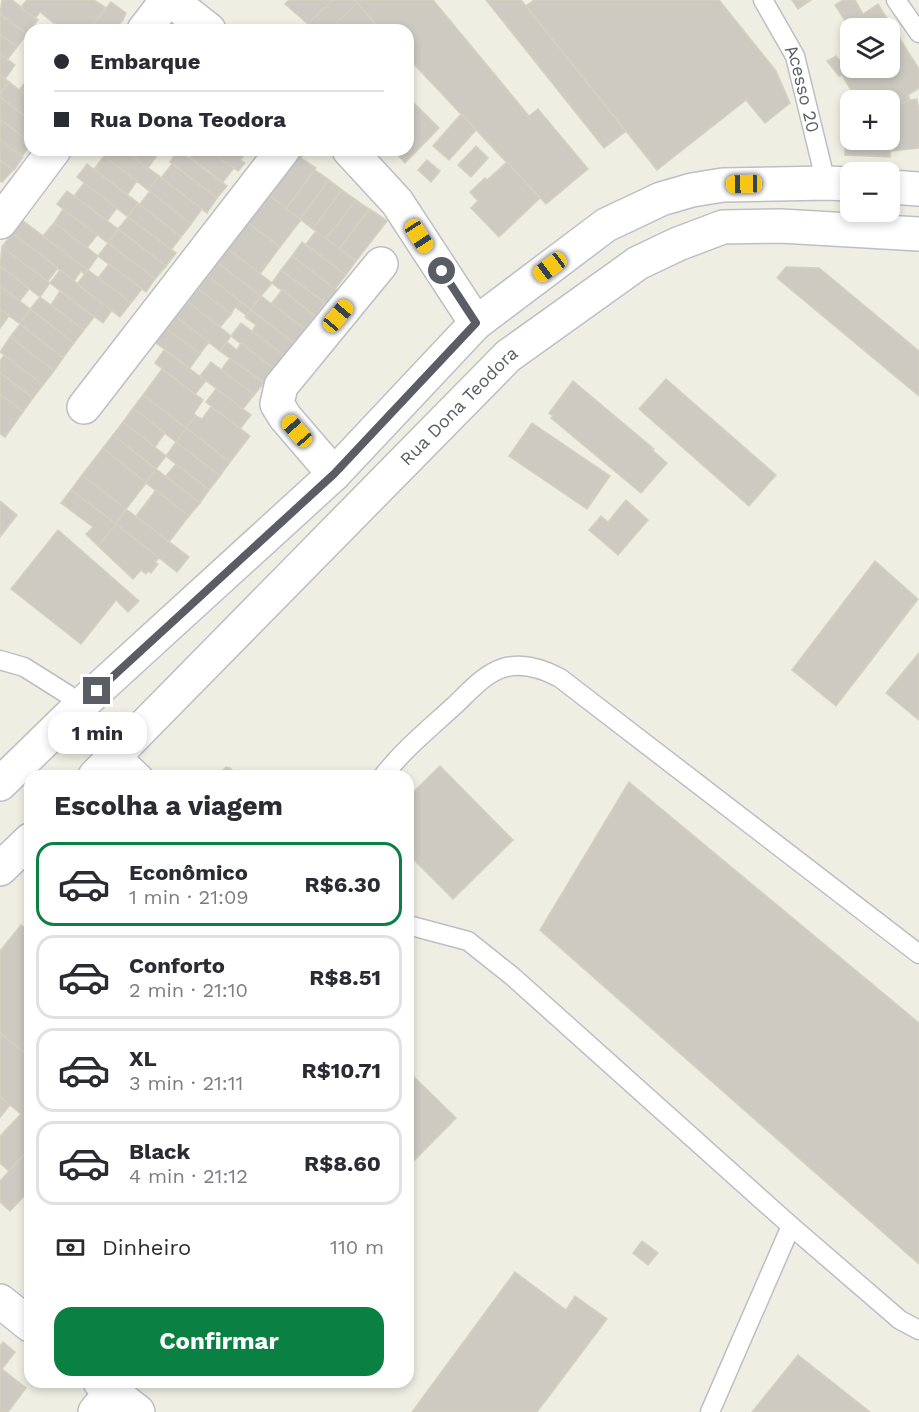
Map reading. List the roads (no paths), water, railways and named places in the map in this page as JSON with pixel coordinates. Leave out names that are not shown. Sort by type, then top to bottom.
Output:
[{"type":"main road","points":[[149,24],[169,0],[201,24]]},
{"type":"main road","points":[[0,222],[50,156]]},
{"type":"main road","points":[[84,407],[278,156]]},
{"type":"main road","points":[[355,156],[397,202],[476,323]]},
{"type":"main road","points":[[0,784],[80,706],[334,474],[476,323],[606,225],[661,199],[723,184],[838,184]]},
{"type":"main road","points":[[900,188],[919,189]]},
{"type":"main road","name":"Rua Dona Teodora","points":[[101,770],[508,356],[638,263],[678,244],[723,227],[781,226],[919,234]]},
{"type":"main road","points":[[334,474],[285,417],[277,404],[281,386],[381,264]]},
{"type":"main road","points":[[0,869],[24,846]]},
{"type":"main road","points":[[0,1302],[24,1320]]},
{"type":"main road","points":[[102,1395],[138,1412]]},
{"type":"lane","name":"Acesso 20","points":[[762,0],[795,56],[838,184]]},
{"type":"lane","points":[[896,0],[919,33]]},
{"type":"lane","points":[[0,660],[24,667],[67,694],[138,770]]},
{"type":"lane","points":[[387,770],[397,757],[486,678],[503,668],[522,666],[541,668],[560,678],[919,954]]},
{"type":"lane","points":[[414,927],[468,941],[477,948],[512,976],[791,1226],[900,1320],[919,1330]]},
{"type":"lane","points":[[710,1412],[791,1226]]}]
